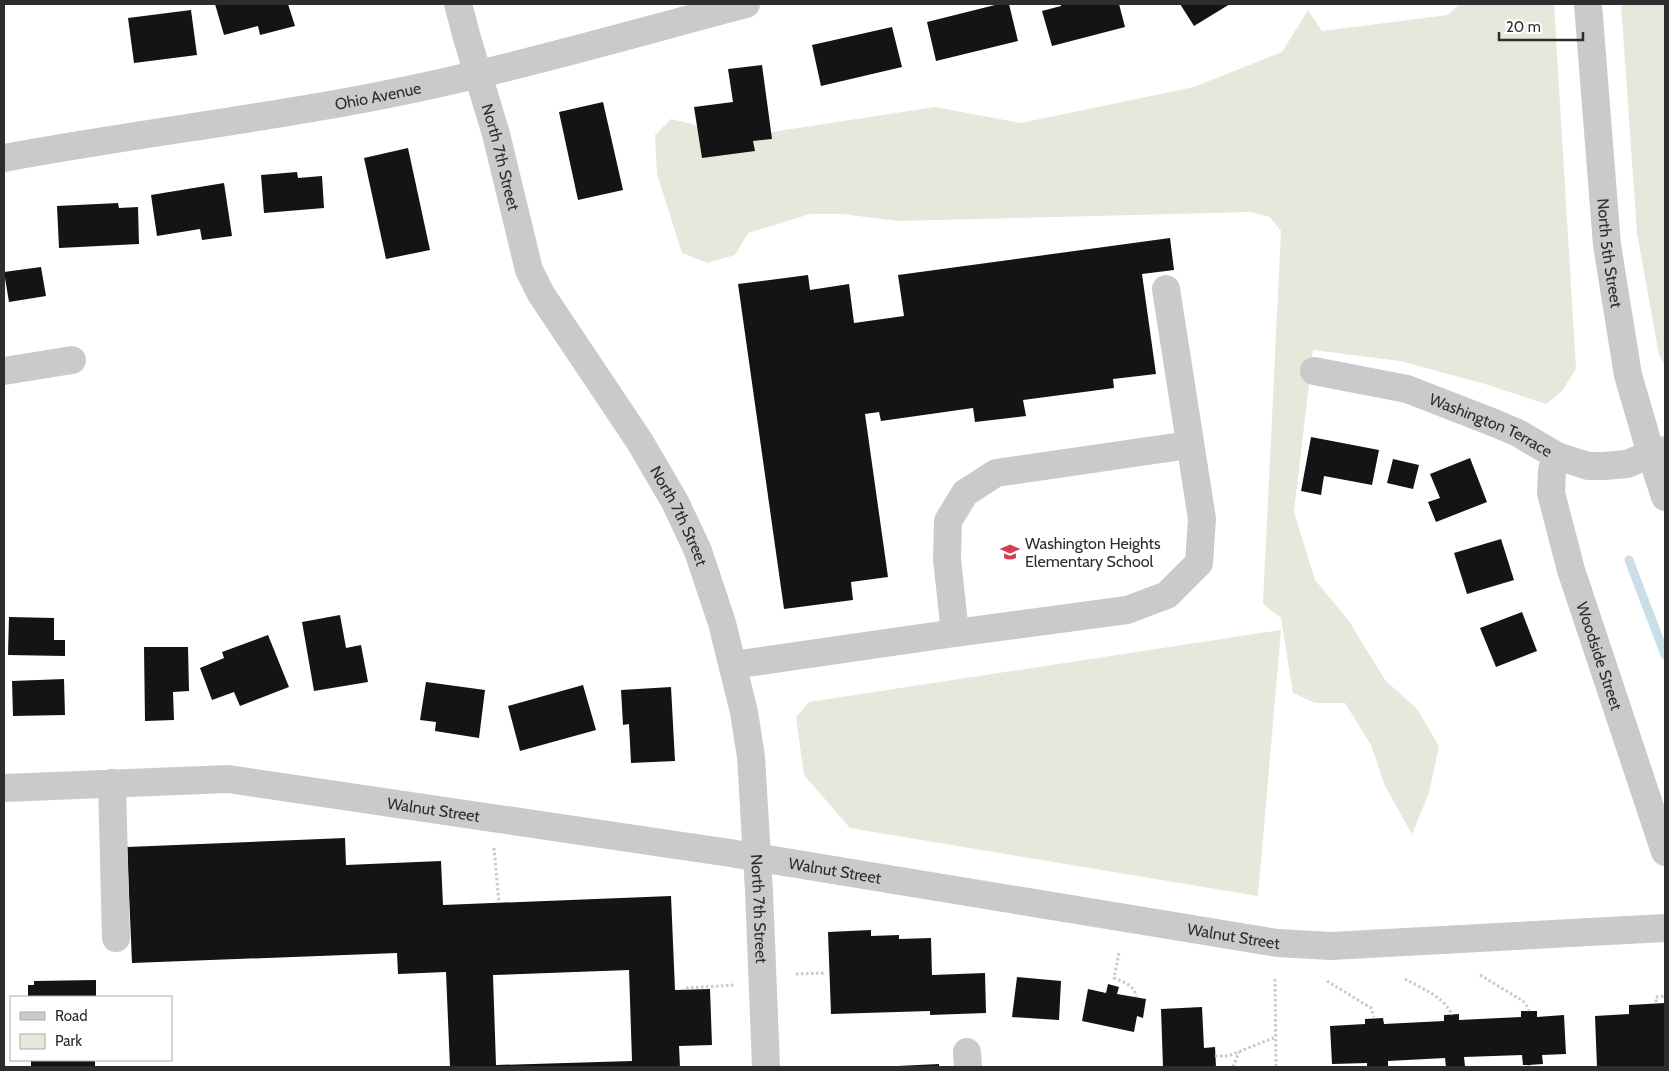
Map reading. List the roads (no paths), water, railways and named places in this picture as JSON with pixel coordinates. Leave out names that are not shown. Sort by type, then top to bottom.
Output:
[{"type":"street","name":"North 7th Street","points":[[458,4],[496,134],[530,270],[541,294],[640,442],[675,502],[698,551],[722,623],[744,712],[751,757],[766,1067]]},
{"type":"street","name":"Ohio Avenue","points":[[4,158],[78,144],[209,125],[358,100],[478,74],[746,4]]},
{"type":"street","name":"North 5th Street","points":[[1588,4],[1607,244],[1628,375],[1658,452],[1665,497]]},
{"type":"street","points":[[733,665],[1127,610],[1167,596],[1199,563],[1202,519],[1166,289]]},
{"type":"street","points":[[4,371],[72,360]]},
{"type":"street","name":"Washington Terrace","points":[[1314,371],[1407,389],[1497,424],[1518,433],[1558,456],[1588,466],[1627,464],[1658,452]]},
{"type":"street","points":[[956,633],[947,559],[948,520],[965,493],[996,473],[1189,445]]},
{"type":"street","name":"Woodside Street","points":[[1558,456],[1552,470],[1551,494],[1571,570],[1665,852]]},
{"type":"street","name":"Walnut Street","points":[[4,788],[228,779],[757,857],[796,865],[1277,943],[1331,946],[1665,928]]},
{"type":"street","points":[[112,783],[116,938]]},
{"type":"waterway","points":[[1629,560],[1665,655]]},
{"type":"place","name":"Washington Heights Elementary School","points":[[1010,552]]}]
